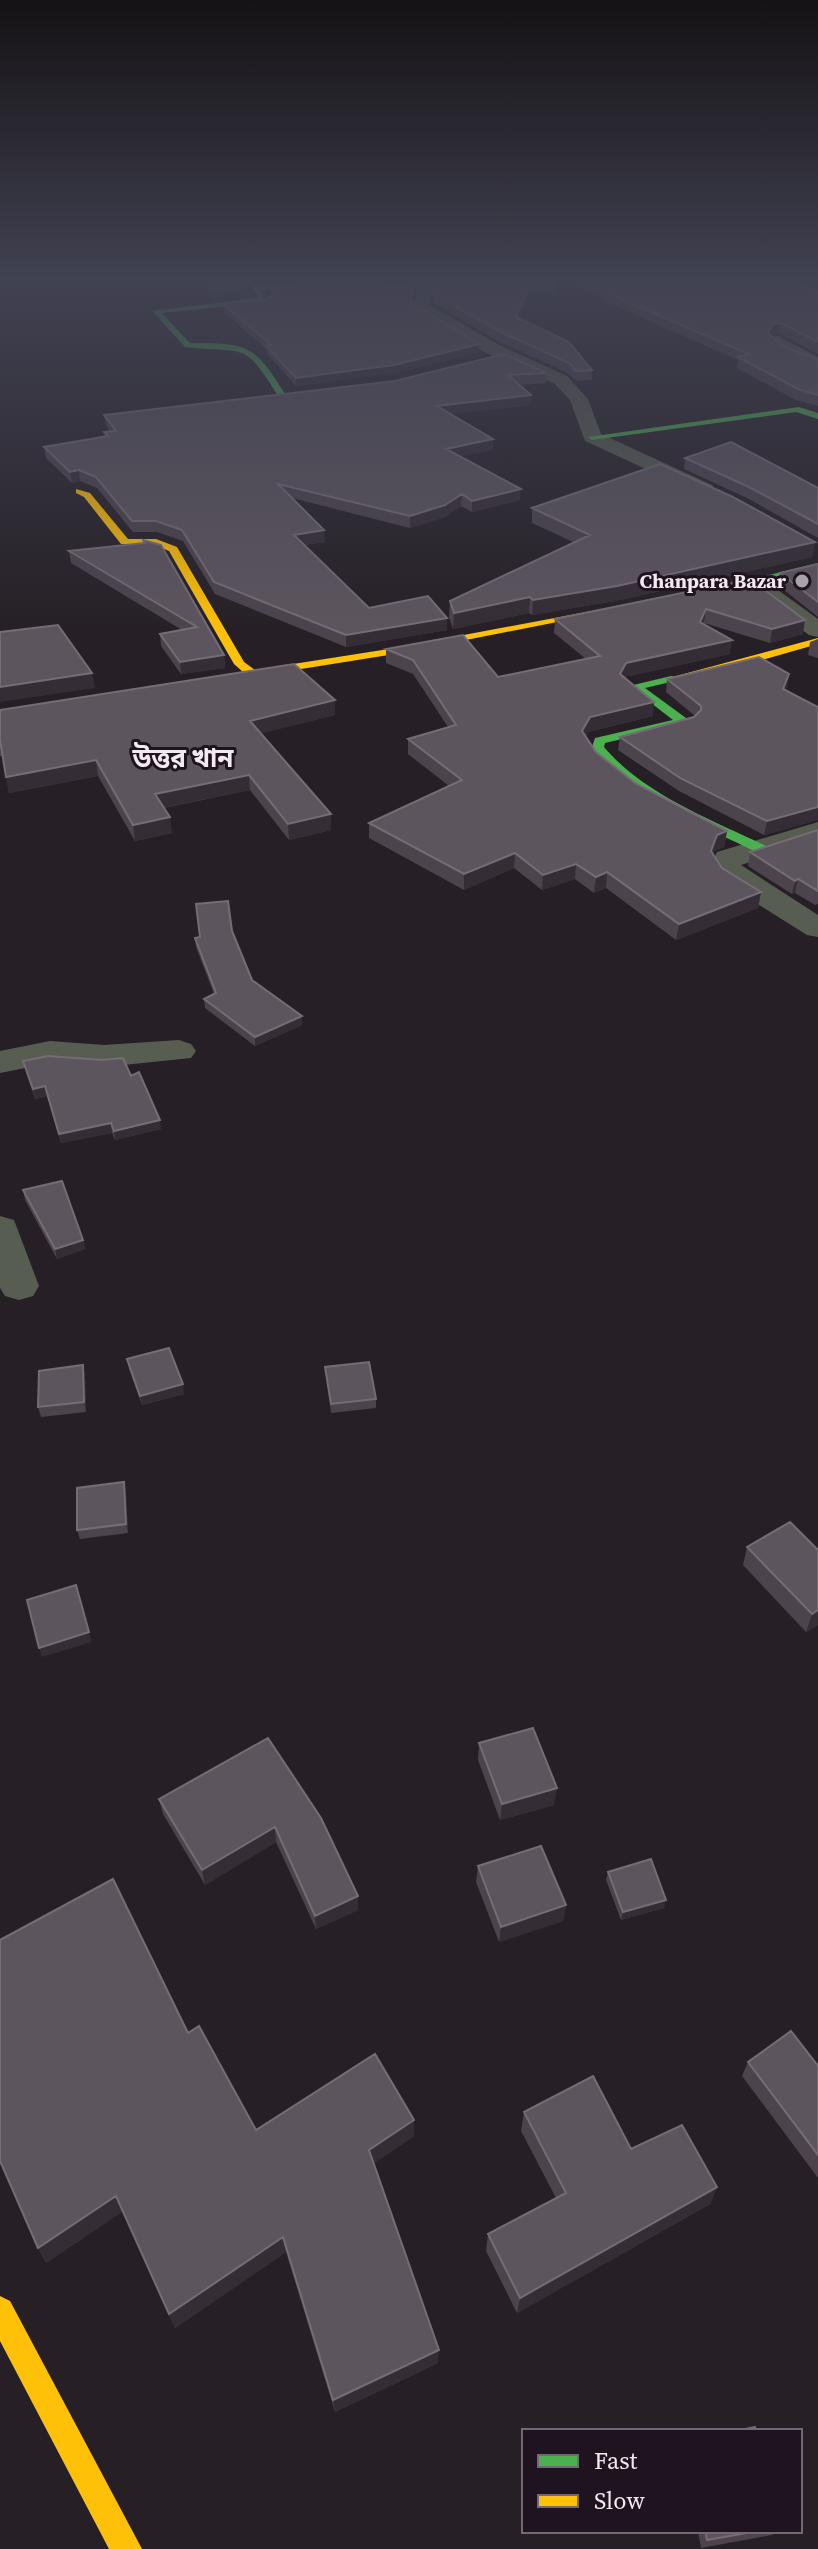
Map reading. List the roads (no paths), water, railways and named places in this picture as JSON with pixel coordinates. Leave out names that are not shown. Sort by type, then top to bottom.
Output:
[{"type":"street","points":[[281,394],[283,397],[314,394]]},
{"type":"street","points":[[575,394],[587,414],[592,437]]},
{"type":"street","points":[[592,437],[796,409],[818,416]]},
{"type":"street","points":[[592,437],[726,499]]},
{"type":"street","points":[[79,491],[87,495],[125,542],[156,542],[173,549],[240,664],[253,674]]},
{"type":"street","points":[[680,597],[818,566]]},
{"type":"street","points":[[754,582],[818,630]]},
{"type":"street","points":[[223,678],[395,651],[636,606]]},
{"type":"street","points":[[761,849],[666,801],[605,758],[598,747],[599,741],[682,721],[635,686],[705,673],[818,641]]},
{"type":"street","points":[[818,831],[728,858],[726,865],[732,875],[818,928]]},
{"type":"street","points":[[0,1062],[50,1052],[104,1056],[179,1051]]},
{"type":"street","points":[[0,1229],[19,1286]]},
{"type":"street","points":[[0,2311],[126,2549]]},
{"type":"place","name":"Chanpara Bazar","points":[[802,581]]},
{"type":"district","name":"উত্তর খান","points":[[183,758]]}]
